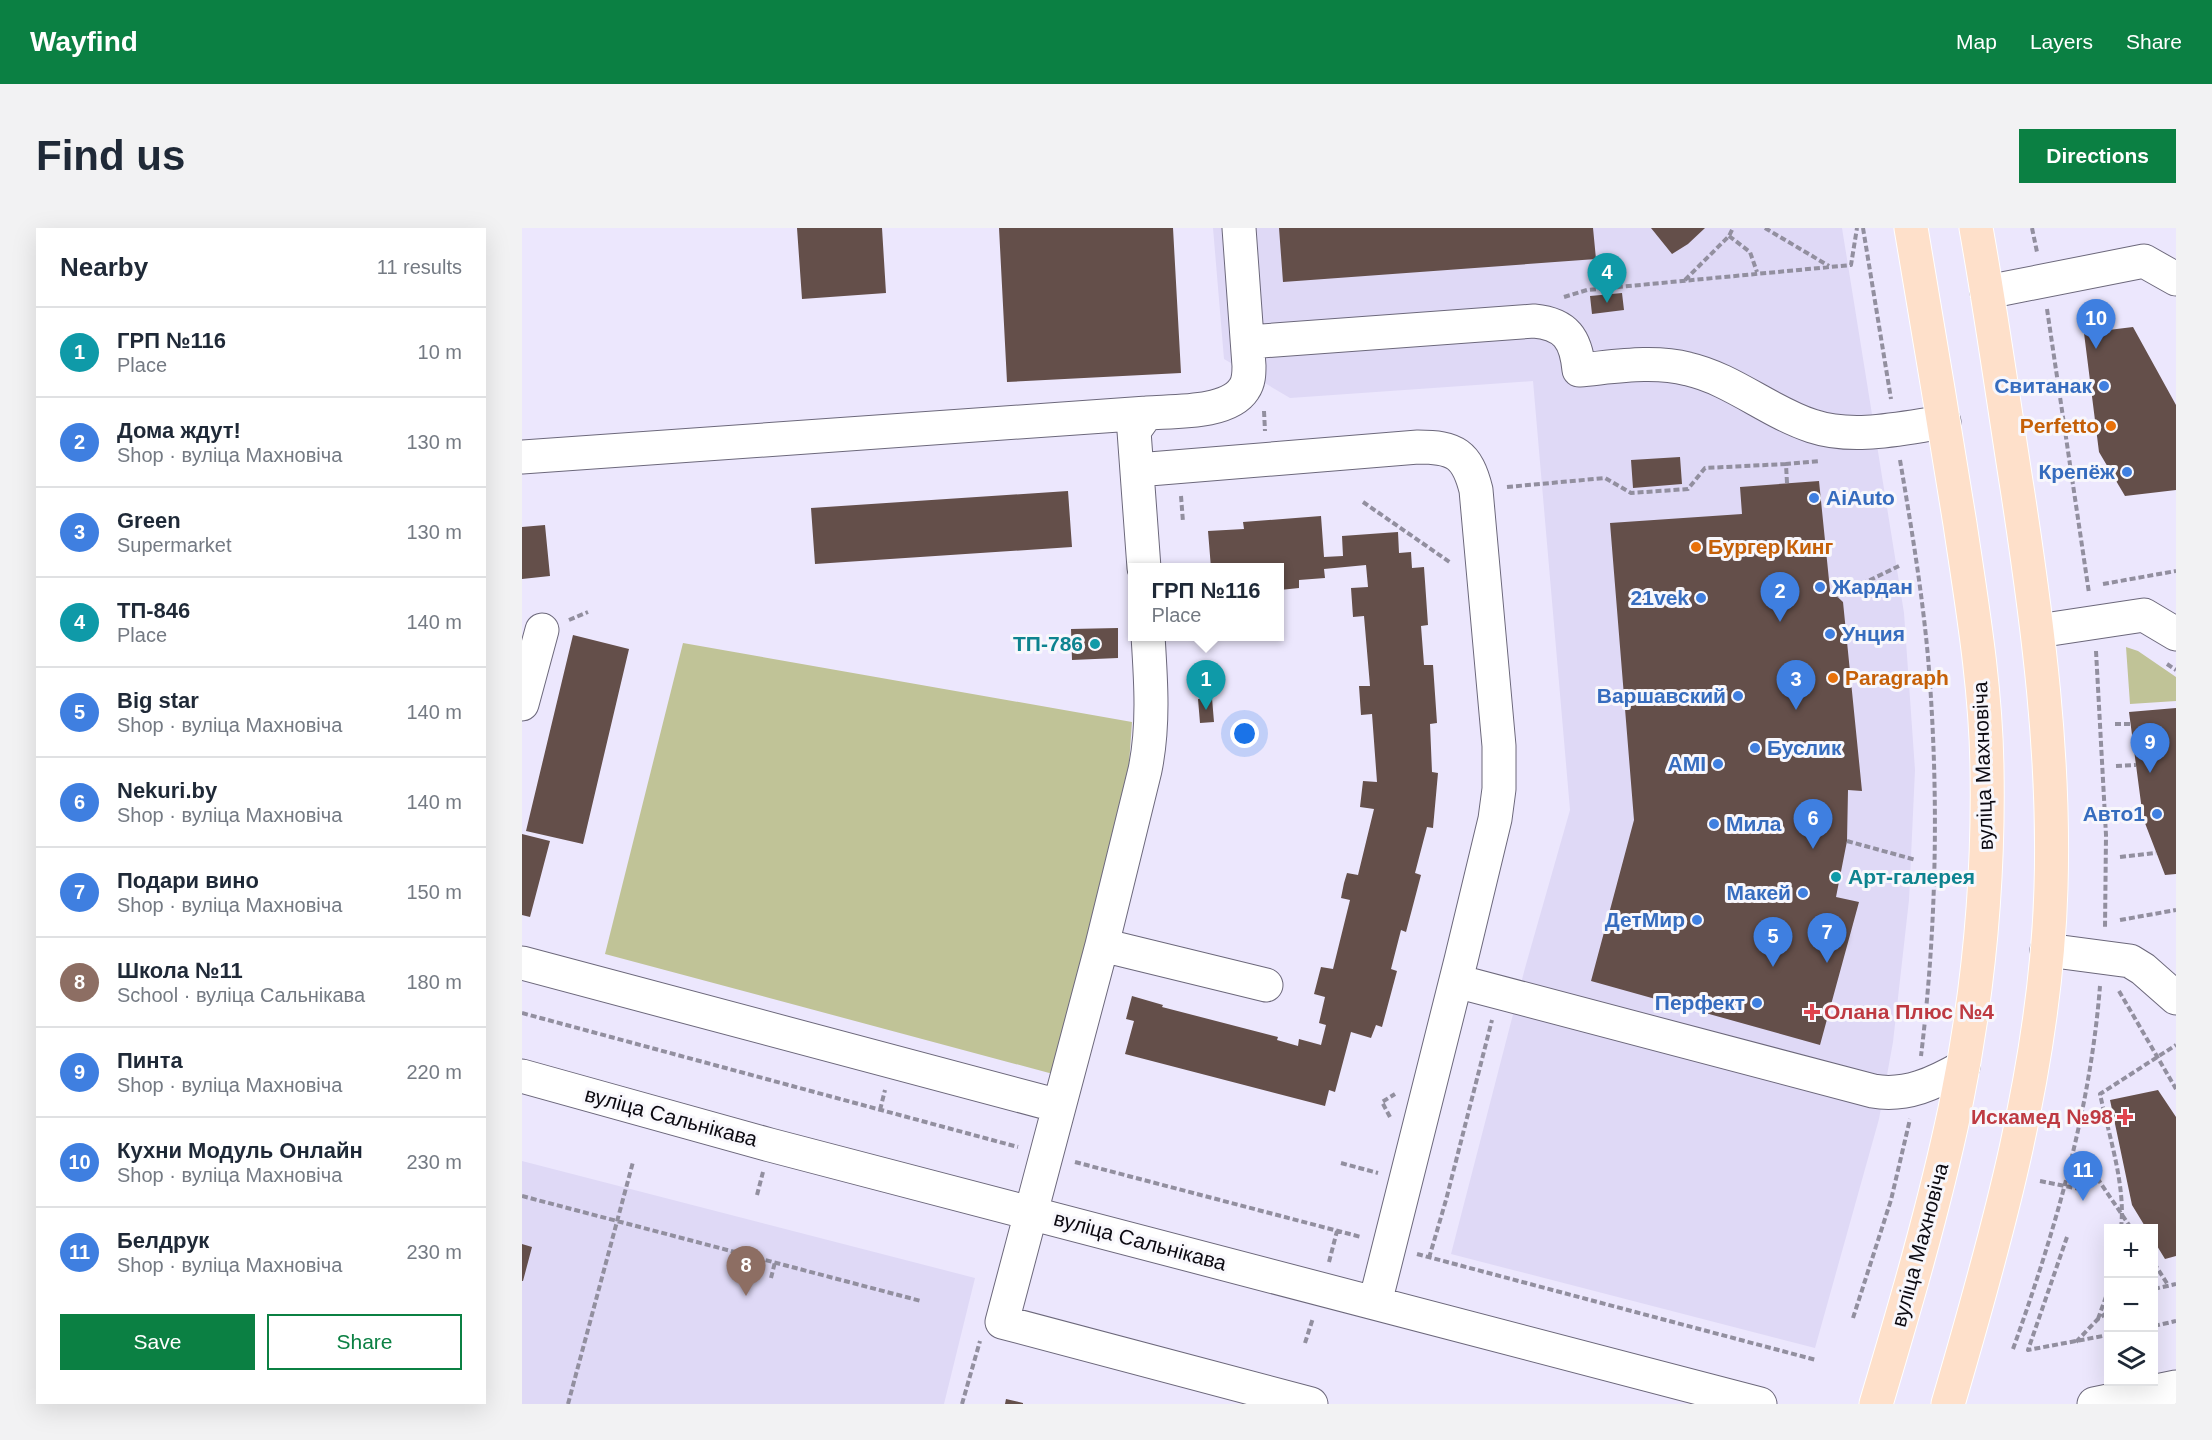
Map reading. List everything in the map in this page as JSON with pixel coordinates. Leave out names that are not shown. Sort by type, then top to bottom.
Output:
[{"type":"main road","name":"вуліца Махновіча","points":[[1876,1404],[1946,1152],[1963,1067],[1981,932],[1986,865],[1987,767],[1975,626],[1911,228]]},
{"type":"main road","points":[[1948,1404],[1986,1269],[2028,1088],[2047,950],[2051,890],[2050,764],[2038,631],[1976,228]]},
{"type":"street","points":[[522,457],[1147,413],[1222,405],[1235,399],[1244,389],[1249,378],[1239,228]]},
{"type":"street","points":[[1987,292],[2144,261],[2176,279]]},
{"type":"street","points":[[1248,342],[1534,321],[1547,322],[1559,327],[1568,335],[1574,345],[1578,370],[1652,365],[1686,368],[1717,379],[1793,418],[1819,428],[1853,432],[1944,422]]},
{"type":"street","points":[[1144,563],[1134,431],[1147,413]]},
{"type":"street","points":[[1137,470],[1432,447],[1448,450],[1461,458],[1471,470],[1476,490],[1500,768],[1495,819],[1375,1303]]},
{"type":"street","points":[[2038,631],[2176,610]]},
{"type":"street","points":[[2144,615],[2176,634]]},
{"type":"street","points":[[522,704],[542,630]]},
{"type":"street","points":[[1148,641],[1152,714],[1149,749],[1102,945],[1002,1323],[1311,1404]]},
{"type":"street","points":[[1102,945],[1266,985]]},
{"type":"street","points":[[2047,950],[2130,961],[2143,969],[2176,998]]},
{"type":"street","points":[[522,963],[1059,1106]]},
{"type":"street","points":[[1456,981],[1863,1089],[1889,1093],[1916,1089],[1936,1082],[1963,1067]]},
{"type":"street","name":"вуліца Сальнікава","points":[[522,1076],[770,1145],[1760,1404]]},
{"type":"street","points":[[2094,1404],[2176,1387]]},
{"type":"path","points":[[1684,280],[1729,236],[1733,228]]},
{"type":"path","points":[[1765,228],[1831,267]]},
{"type":"path","points":[[1547,322],[1559,301],[1576,292],[1757,272],[1851,265],[1857,228]]},
{"type":"path","points":[[1852,1318],[1897,1178],[1916,1089],[1931,947],[1935,855],[1935,776],[1924,618],[1863,228]]},
{"type":"path","points":[[1729,236],[1750,252],[1757,272]]},
{"type":"path","points":[[1476,490],[1605,478],[1631,493],[1688,489],[1706,468],[1786,464]]},
{"type":"path","points":[[1180,491],[1184,522]]},
{"type":"path","points":[[1363,502],[1453,564]]},
{"type":"path","points":[[1837,596],[1899,566]]},
{"type":"path","points":[[2103,584],[2176,571]]},
{"type":"path","points":[[2115,724],[2131,724]]},
{"type":"path","points":[[2116,766],[2136,765]]},
{"type":"path","points":[[2118,812],[2141,810]]},
{"type":"path","points":[[1847,841],[1916,860]]},
{"type":"path","points":[[2120,858],[2156,853]]},
{"type":"path","points":[[2120,920],[2176,910]]},
{"type":"path","points":[[2115,983],[2176,1089]]},
{"type":"path","points":[[1430,1257],[1499,992]]},
{"type":"path","points":[[522,1013],[1816,1360]]},
{"type":"path","points":[[2121,1224],[2119,1185],[2100,1094],[2176,1045]]},
{"type":"path","points":[[1393,1122],[1382,1102],[1400,1091]]},
{"type":"path","points":[[568,1404],[633,1162]]},
{"type":"path","points":[[1341,1162],[1382,1174]]},
{"type":"path","points":[[2086,1164],[2128,1224]]},
{"type":"path","points":[[2009,1176],[2080,1189]]},
{"type":"path","points":[[522,1196],[921,1301]]},
{"type":"path","points":[[2067,1237],[2028,1350],[2104,1336]]},
{"type":"path","points":[[771,1278],[775,1262]]},
{"type":"path","points":[[2158,1269],[2168,1285]]},
{"type":"path","points":[[2158,1288],[2176,1284]]},
{"type":"path","points":[[2098,1319],[2104,1304]]},
{"type":"path","points":[[2075,1342],[2104,1315]]},
{"type":"path","points":[[2158,1325],[2176,1321]]},
{"type":"shaded area","points":[[1213,228],[1842,228],[1904,613],[1915,770],[1909,900],[1893,1042],[1879,1119],[1815,1348],[1451,1254],[1525,968],[1570,810],[1533,381],[1290,398],[1224,359]]},
{"type":"shaded area","points":[[522,1161],[975,1278],[944,1404],[522,1404]]},
{"type":"green space","points":[[683,643],[1132,722],[1129,764],[1053,1074],[605,954]]},
{"type":"green space","points":[[2126,647],[2138,651],[2176,677],[2176,701],[2130,704]]},
{"type":"building","points":[[797,228],[882,228],[886,293],[802,299]]},
{"type":"building","points":[[999,228],[1173,228],[1181,373],[1007,382]]},
{"type":"building","points":[[1279,228],[1593,228],[1596,259],[1283,282]]},
{"type":"building","points":[[1651,228],[1705,228],[1688,244],[1672,254]]},
{"type":"building","points":[[1622,293],[1624,310],[1592,314],[1590,296]]},
{"type":"building","points":[[2133,327],[2176,405],[2176,490],[2125,496],[2099,452],[2084,333]]},
{"type":"building","points":[[1680,457],[1682,484],[1633,488],[1631,460]]},
{"type":"building","name":"Варшавский","points":[[1819,481],[1830,590],[1843,602],[1862,791],[1848,790],[1847,841],[1836,897],[1859,902],[1820,1045],[1591,981],[1634,820],[1610,523],[1742,514],[1740,487]]},
{"type":"building","points":[[1068,491],[1072,547],[815,564],[811,508]]},
{"type":"building","points":[[1321,516],[1324,557],[1343,556],[1342,536],[1398,532],[1399,553],[1411,552],[1412,568],[1424,567],[1428,625],[1421,626],[1424,665],[1433,665],[1437,723],[1430,724],[1432,772],[1438,773],[1433,828],[1427,827],[1415,873],[1421,875],[1406,932],[1401,930],[1391,969],[1397,971],[1382,1027],[1376,1025],[1371,1038],[1351,1032],[1335,1092],[1329,1090],[1325,1106],[1125,1054],[1134,1021],[1126,1019],[1132,996],[1163,1005],[1162,1007],[1278,1037],[1277,1040],[1298,1046],[1299,1039],[1321,1045],[1326,1025],[1319,1023],[1325,997],[1314,994],[1321,967],[1333,969],[1350,900],[1341,898],[1344,883],[1347,873],[1358,875],[1374,809],[1360,807],[1363,781],[1377,782],[1372,714],[1361,715],[1359,686],[1370,686],[1364,616],[1353,617],[1351,588],[1368,587],[1366,565],[1324,569],[1325,578],[1299,580],[1299,588],[1284,590],[1284,563],[1211,563],[1208,531],[1244,529],[1243,522]]},
{"type":"building","points":[[545,525],[550,576],[522,579],[522,527]]},
{"type":"building","name":"ТП-786","points":[[1118,628],[1118,658],[1072,660],[1071,629]]},
{"type":"building","points":[[573,635],[629,649],[583,844],[526,831]]},
{"type":"building","points":[[1212,698],[1214,722],[1200,723],[1198,699]]},
{"type":"building","points":[[2176,708],[2176,874],[2165,875],[2143,818],[2129,712]]},
{"type":"building","points":[[522,834],[550,841],[530,917],[522,915]]},
{"type":"building","points":[[2158,1090],[2176,1117],[2176,1256],[2165,1259],[2158,1248],[2158,1224],[2144,1224],[2132,1205],[2110,1100]]},
{"type":"building","points":[[522,1244],[532,1247],[523,1281],[522,1281]]},
{"type":"building","points":[[1006,1399],[1023,1403],[1023,1404],[1005,1404]]},
{"type":"place","name":"ТП-846","points":[[1607,303]]},
{"type":"place","name":"Кухни Модуль Онлайн","points":[[2096,349]]},
{"type":"place","name":"Свитанак","points":[[2104,386]]},
{"type":"place","name":"Perfetto","points":[[2111,426]]},
{"type":"place","name":"Крепёж","points":[[2127,472]]},
{"type":"place","name":"AiAuto","points":[[1814,498]]},
{"type":"place","name":"Бургер Кинг","points":[[1696,547]]},
{"type":"place","name":"Жардан","points":[[1820,587]]},
{"type":"place","name":"21vek","points":[[1701,598]]},
{"type":"place","name":"Дома ждут!","points":[[1780,622]]},
{"type":"place","name":"Унция","points":[[1830,634]]},
{"type":"place","name":"ТП-786","points":[[1095,644]]},
{"type":"place","name":"Paragraph","points":[[1833,678]]},
{"type":"place","name":"Варшавский","points":[[1738,696]]},
{"type":"place","name":"ГРП №116","points":[[1206,710]]},
{"type":"place","name":"Green","points":[[1796,710]]},
{"type":"place","name":"Буслик","points":[[1755,748]]},
{"type":"place","name":"AMI","points":[[1718,764]]},
{"type":"place","name":"Пинта","points":[[2150,773]]},
{"type":"place","name":"Авто1","points":[[2157,814]]},
{"type":"place","name":"Мила","points":[[1714,824]]},
{"type":"place","name":"Nekuri.by","points":[[1813,849]]},
{"type":"place","name":"Арт-галерея","points":[[1836,877]]},
{"type":"place","name":"Макей","points":[[1803,893]]},
{"type":"place","name":"ДетМир","points":[[1697,920]]},
{"type":"place","name":"Подари вино","points":[[1827,963]]},
{"type":"place","name":"Big star","points":[[1773,967]]},
{"type":"place","name":"Перфект","points":[[1757,1003]]},
{"type":"place","name":"Олана Плюс №4","points":[[1812,1012]]},
{"type":"place","name":"Искамед №98","points":[[2125,1117]]},
{"type":"place","name":"Белдрук","points":[[2083,1201]]},
{"type":"place","name":"Школа №11","points":[[746,1296]]}]
